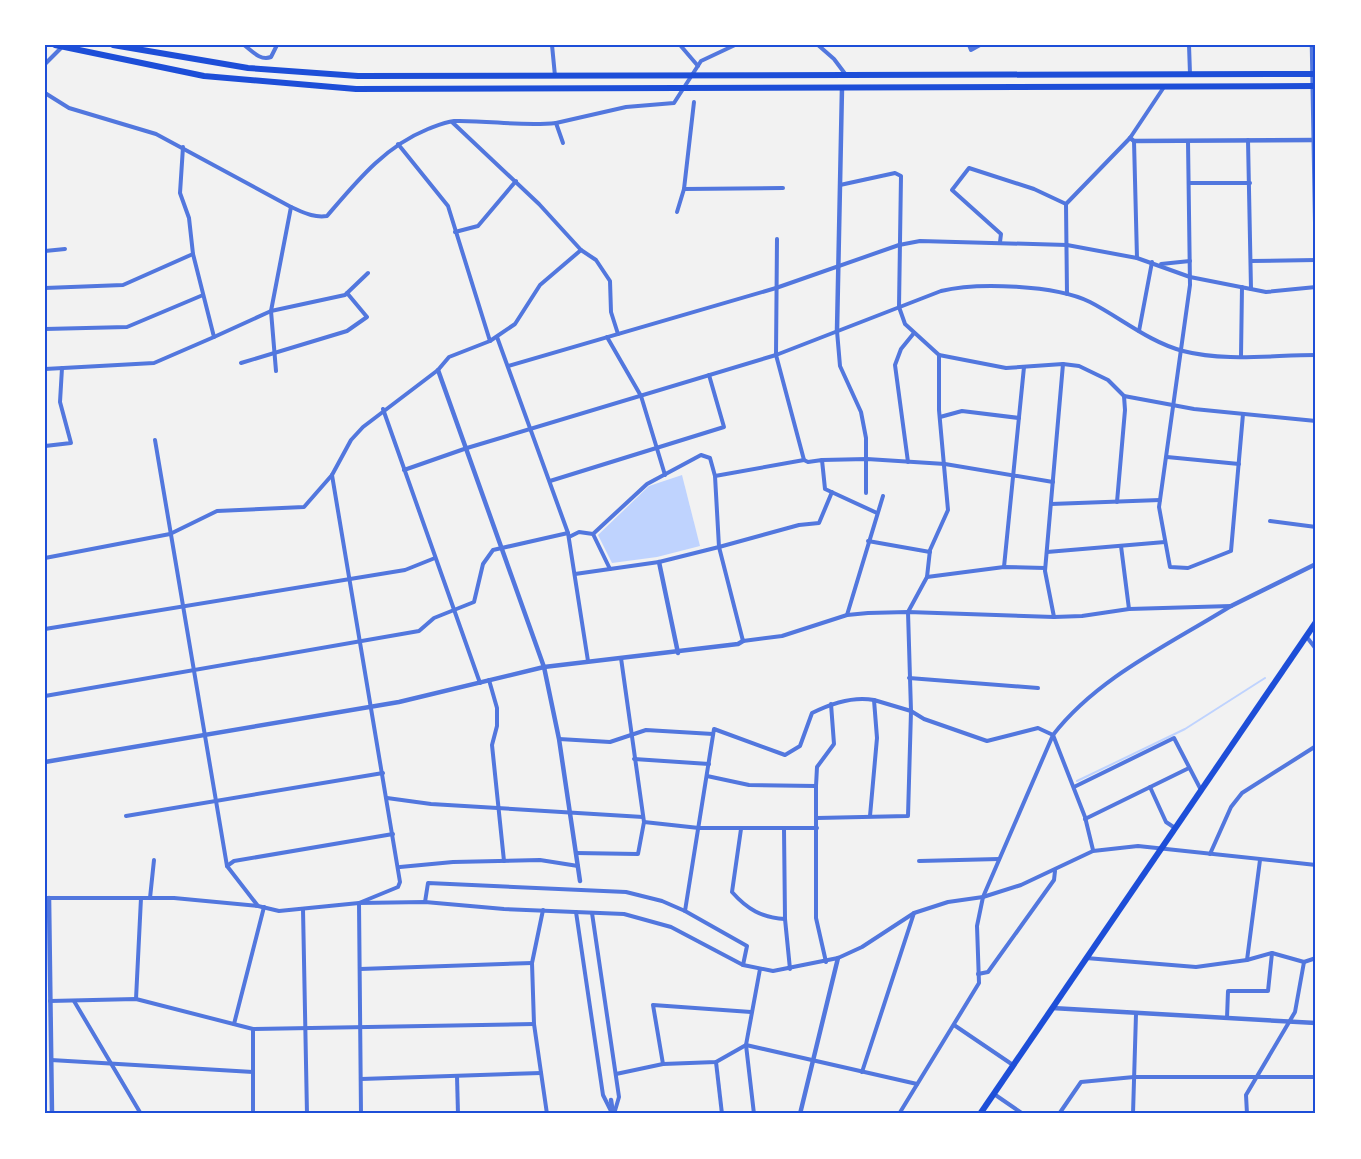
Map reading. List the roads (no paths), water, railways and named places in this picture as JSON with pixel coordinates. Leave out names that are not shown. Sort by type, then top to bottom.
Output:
[{"type":"main road","points":[[55,45],[204,76],[318,88],[683,90],[1314,86]]},
{"type":"main road","points":[[113,45],[207,63],[320,75],[1314,74]]},
{"type":"main road","points":[[980,1114],[1316,622]]},
{"type":"street","points":[[244,45],[260,58],[271,57],[277,45]]},
{"type":"street","points":[[552,45],[555,76]]},
{"type":"street","points":[[680,45],[698,66]]},
{"type":"street","points":[[45,93],[69,108],[156,134],[291,207],[312,216],[327,216],[366,171],[398,144],[451,121],[522,126],[556,123],[626,107],[674,102],[701,61],[735,45]]},
{"type":"street","points":[[818,45],[834,59],[846,75]]},
{"type":"street","points":[[969,45],[971,50],[980,45]]},
{"type":"street","points":[[1190,45],[1190,75]]},
{"type":"street","points":[[1251,261],[1316,262],[1312,45]]},
{"type":"street","points":[[45,64],[63,46]]},
{"type":"street","points":[[1067,294],[1066,204],[1132,140],[1164,86]]},
{"type":"street","points":[[842,88],[837,331],[840,366],[861,412],[867,459],[866,493]]},
{"type":"street","points":[[677,212],[684,189],[694,102]]},
{"type":"street","points":[[451,121],[516,182],[581,250],[596,260],[610,281],[611,312],[618,334]]},
{"type":"street","points":[[556,123],[563,143]]},
{"type":"street","points":[[1132,140],[1315,140]]},
{"type":"street","points":[[1132,140],[1137,258]]},
{"type":"street","points":[[1248,140],[1251,289]]},
{"type":"street","points":[[1188,141],[1190,277],[1182,351],[1172,405],[1159,507],[1170,567],[1188,568],[1231,551],[1243,414]]},
{"type":"street","points":[[398,144],[448,206],[490,341]]},
{"type":"street","points":[[183,147],[180,193],[189,218],[193,254],[214,337]]},
{"type":"street","points":[[1000,242],[1001,234],[952,190],[969,168],[1034,189],[1066,204]]},
{"type":"street","points":[[840,185],[895,172],[901,176],[899,308],[905,324],[939,355],[1006,368],[1063,364],[1079,366],[1108,380],[1124,396],[1172,405],[1316,421]]},
{"type":"street","points":[[455,232],[478,226],[516,182]]},
{"type":"street","points":[[1189,183],[1250,183]]},
{"type":"street","points":[[684,189],[783,188]]},
{"type":"street","points":[[276,371],[271,311],[291,207]]},
{"type":"street","points":[[777,239],[776,355],[804,460]]},
{"type":"street","points":[[508,366],[776,288],[899,245],[920,241],[1067,245],[1137,258],[1190,277],[1251,289],[1266,291],[1316,287]]},
{"type":"street","points":[[45,251],[65,249]]},
{"type":"street","points":[[45,558],[170,534],[217,511],[304,507],[332,476],[351,440],[383,409],[438,370],[450,357],[490,341],[515,324],[540,285],[581,250]]},
{"type":"street","points":[[45,288],[123,285],[193,254]]},
{"type":"street","points":[[1161,265],[1190,261]]},
{"type":"street","points":[[1139,331],[1152,262]]},
{"type":"street","points":[[45,369],[154,363],[271,311],[346,293],[368,273]]},
{"type":"street","points":[[404,470],[467,448],[776,355],[941,291],[975,285],[1067,294],[1091,303],[1139,331],[1182,351],[1202,355],[1316,355]]},
{"type":"street","points":[[1241,356],[1242,287]]},
{"type":"street","points":[[241,363],[347,331],[367,317],[346,293]]},
{"type":"street","points":[[45,329],[127,327],[203,295]]},
{"type":"street","points":[[908,462],[896,365],[901,349],[914,333]]},
{"type":"street","points":[[497,337],[569,535],[588,661]]},
{"type":"street","points":[[607,337],[642,396],[665,475]]},
{"type":"street","points":[[817,818],[909,816],[911,711],[908,612],[927,577],[930,552],[948,510],[940,417],[939,355]]},
{"type":"street","points":[[1054,617],[1045,568],[1063,364]]},
{"type":"street","points":[[1004,567],[1024,367]]},
{"type":"street","points":[[45,446],[71,443],[60,402],[62,368]]},
{"type":"street","points":[[438,370],[544,667],[559,739],[580,881]]},
{"type":"street","points":[[550,481],[724,427],[709,375]]},
{"type":"street","points":[[1117,502],[1125,410],[1124,396]]},
{"type":"street","points":[[383,409],[435,558],[456,609],[480,683]]},
{"type":"street","points":[[940,417],[962,411],[1019,418]]},
{"type":"street","points":[[155,440],[227,866],[258,906]]},
{"type":"street","points":[[593,534],[647,484],[702,455],[710,458],[715,476],[718,547],[742,641]]},
{"type":"street","points":[[1167,457],[1239,464]]},
{"type":"street","points":[[822,459],[823,486],[877,513]]},
{"type":"street","points":[[715,476],[804,460],[808,462],[822,459],[867,459],[945,464],[1053,482]]},
{"type":"street","points":[[332,476],[400,867],[398,887],[359,903]]},
{"type":"street","points":[[575,574],[659,562],[799,525],[819,523],[832,492]]},
{"type":"street","points":[[847,615],[883,496]]},
{"type":"street","points":[[1051,504],[1160,500]]},
{"type":"street","points":[[1270,521],[1316,527]]},
{"type":"street","points":[[45,696],[419,631],[434,618],[474,602],[483,564],[493,550],[579,532],[593,534]]},
{"type":"street","points":[[593,534],[610,569]]},
{"type":"street","points":[[868,541],[930,552]]},
{"type":"street","points":[[1046,552],[1165,542]]},
{"type":"street","points":[[1121,546],[1129,609]]},
{"type":"street","points":[[45,629],[405,570],[435,558]]},
{"type":"street","points":[[659,562],[678,653]]},
{"type":"street","points":[[899,1114],[979,983],[977,926],[983,897],[1053,735],[1070,713],[1099,688],[1231,606],[1316,564]]},
{"type":"street","points":[[927,577],[1004,567],[1045,568]]},
{"type":"street","points":[[45,762],[371,708],[544,667],[678,653],[782,636],[847,615],[908,612],[1054,617],[1082,616],[1129,609],[1231,606]]},
{"type":"street","points":[[1306,636],[1316,649]]},
{"type":"street","points":[[576,853],[638,854],[644,819],[630,734],[621,658]]},
{"type":"street","points":[[909,678],[1038,688]]},
{"type":"street","points":[[489,680],[497,708],[497,726],[492,745],[504,861]]},
{"type":"street","points":[[870,816],[877,738],[874,700]]},
{"type":"street","points":[[685,911],[714,729],[785,755],[800,746],[812,713],[831,704],[874,700],[911,711],[927,720],[987,741],[1038,728],[1053,735],[1074,787],[1093,851]]},
{"type":"street","points":[[826,962],[816,918],[816,786],[818,767],[834,744],[831,704]]},
{"type":"street","points":[[559,739],[610,742],[646,730],[713,734]]},
{"type":"street","points":[[1074,787],[1174,738],[1201,790]]},
{"type":"street","points":[[1210,854],[1231,807],[1242,793],[1316,746]]},
{"type":"street","points":[[634,759],[709,764]]},
{"type":"street","points":[[1085,819],[1189,768]]},
{"type":"street","points":[[126,816],[383,773]]},
{"type":"street","points":[[707,776],[749,785],[816,786]]},
{"type":"street","points":[[1150,787],[1166,822],[1175,828]]},
{"type":"street","points":[[387,798],[431,804],[570,811],[699,828],[817,828]]},
{"type":"street","points":[[741,829],[732,892],[757,913],[770,918],[785,919]]},
{"type":"street","points":[[784,829],[785,919],[790,969]]},
{"type":"street","points":[[227,866],[234,861],[393,834]]},
{"type":"street","points":[[48,1114],[51,1060],[47,898],[150,898],[258,906],[279,911],[359,903],[425,902],[624,915],[656,922],[681,932],[743,965],[760,969],[790,969],[838,958],[862,947],[914,913],[948,902],[983,897],[1055,871],[1093,851],[1115,847],[1161,848],[1316,865]]},
{"type":"street","points":[[919,861],[999,859]]},
{"type":"street","points":[[150,898],[154,860]]},
{"type":"street","points":[[400,867],[540,860],[578,866]]},
{"type":"street","points":[[1247,960],[1260,860]]},
{"type":"street","points":[[978,974],[988,972],[1055,879],[1055,871]]},
{"type":"street","points":[[425,902],[428,883],[604,890],[647,897],[685,911],[747,946],[743,965]]},
{"type":"street","points":[[136,999],[141,898]]},
{"type":"street","points":[[359,903],[361,1114]]},
{"type":"street","points":[[234,1024],[264,907]]},
{"type":"street","points":[[303,909],[308,1114]]},
{"type":"street","points":[[543,910],[532,963],[534,1024],[547,1114]]},
{"type":"street","points":[[576,912],[603,1095],[614,1114]]},
{"type":"street","points":[[592,913],[619,1097],[614,1114]]},
{"type":"street","points":[[862,1072],[914,913]]},
{"type":"street","points":[[1086,958],[1196,967],[1247,960],[1272,953],[1304,962],[1316,958]]},
{"type":"street","points":[[1227,1018],[1228,992],[1268,991],[1272,953]]},
{"type":"street","points":[[800,1114],[838,958]]},
{"type":"street","points":[[1247,1114],[1246,1095],[1294,1012],[1304,962]]},
{"type":"street","points":[[360,969],[532,963]]},
{"type":"street","points":[[754,1114],[746,1045],[760,969]]},
{"type":"street","points":[[50,1001],[136,999],[253,1029],[306,1030],[534,1024]]},
{"type":"street","points":[[74,1000],[141,1114]]},
{"type":"street","points":[[663,1064],[653,1005],[751,1012]]},
{"type":"street","points":[[1052,1008],[1316,1023]]},
{"type":"street","points":[[1133,1114],[1136,1014]]},
{"type":"street","points":[[954,1025],[1013,1065]]},
{"type":"street","points":[[253,1029],[253,1114]]},
{"type":"street","points":[[616,1074],[663,1064],[716,1062],[746,1045],[917,1084]]},
{"type":"street","points":[[51,1060],[253,1072]]},
{"type":"street","points":[[716,1062],[722,1114]]},
{"type":"street","points":[[361,1079],[541,1073]]},
{"type":"street","points":[[457,1076],[458,1114]]},
{"type":"street","points":[[1059,1114],[1081,1082],[1134,1077],[1316,1077]]},
{"type":"street","points":[[994,1094],[1023,1114]]},
{"type":"street","points":[[611,1100],[614,1114]]},
{"type":"water","points":[[682,475],[700,546],[657,557],[612,563],[598,535],[649,486]]},
{"type":"waterway","points":[[1077,781],[1185,729],[1265,678]]}]
